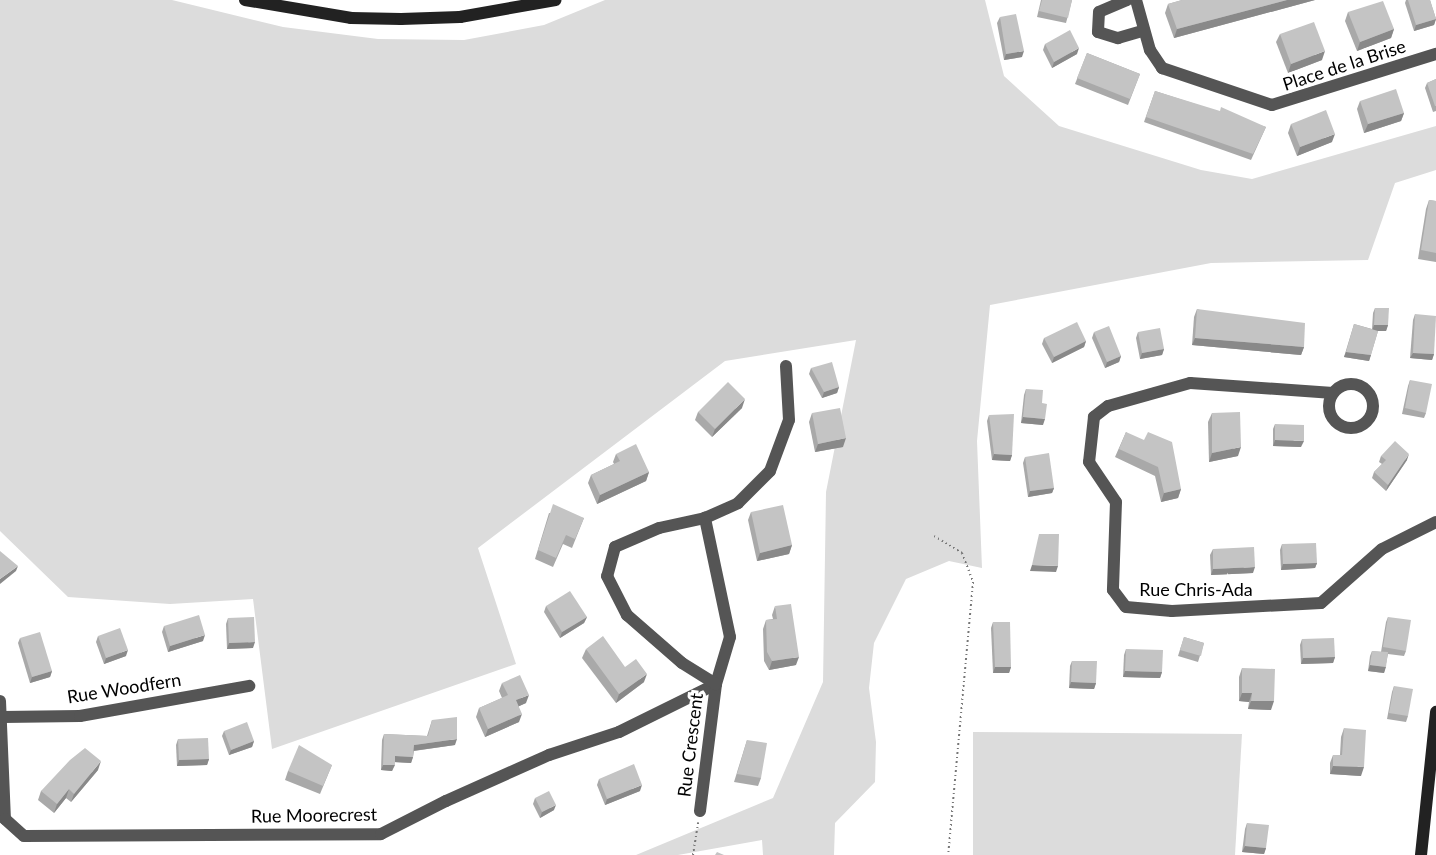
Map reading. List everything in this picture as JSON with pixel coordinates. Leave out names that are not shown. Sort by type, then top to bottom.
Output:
[{"type":"street","points":[[245,0],[351,18],[401,20],[460,17],[555,0]]},
{"type":"street","points":[[1127,0],[1099,12],[1098,32],[1118,38],[1143,31]]},
{"type":"street","name":"Place de la Brise","points":[[1136,0],[1143,31],[1162,68],[1272,105],[1436,54]]},
{"type":"street","name":"Rue Crescent","points":[[716,684],[682,663],[627,615],[607,576],[615,547],[659,528],[705,518],[738,503],[770,471],[789,420],[786,366]]},
{"type":"street","name":"Rue Chris-Ada","points":[[1333,393],[1190,383],[1108,406],[1094,417],[1089,462],[1116,502],[1113,590],[1126,607],[1172,611],[1321,603],[1382,549],[1436,522]]},
{"type":"street","name":"Rue Crescent","points":[[700,811],[716,684],[730,637],[705,518]]},
{"type":"street","name":"Rue Moorecrest","points":[[0,701],[3,717],[5,819],[24,836],[381,834],[446,801],[549,755],[619,732],[716,684]]},
{"type":"street","name":"Rue Woodfern","points":[[3,717],[80,716],[249,687]]},
{"type":"street","points":[[1421,855],[1436,712]]},
{"type":"path","points":[[934,536],[962,553],[973,582],[948,855]]},
{"type":"path","points":[[693,855],[700,811]]},
{"type":"shaded area","points":[[0,0],[172,0],[283,27],[378,39],[464,40],[544,25],[605,0],[985,0],[1004,76],[1059,126],[1201,170],[1252,179],[1436,126],[1436,170],[1395,183],[1368,260],[1211,263],[990,305],[977,441],[982,568],[949,561],[906,579],[874,643],[869,688],[876,742],[875,782],[835,823],[834,855],[763,855],[762,840],[678,855],[636,855],[773,798],[823,682],[826,492],[856,340],[725,361],[478,548],[516,664],[272,749],[253,599],[170,604],[68,597],[0,531]]},
{"type":"shaded area","points":[[973,732],[1242,734],[1235,855],[973,855]]},
{"type":"building","points":[[1042,0],[1072,0],[1068,18],[1039,11]]},
{"type":"building","points":[[1182,0],[1287,0],[1177,29],[1168,4]]},
{"type":"building","points":[[1408,0],[1430,0],[1436,19],[1416,25]]},
{"type":"building","points":[[1383,1],[1394,29],[1360,42],[1348,12]]},
{"type":"building","points":[[1016,14],[1024,51],[1006,54],[1000,17]]},
{"type":"building","points":[[1314,22],[1325,51],[1291,64],[1280,34]]},
{"type":"building","points":[[1070,30],[1079,48],[1054,62],[1045,44]]},
{"type":"building","points":[[1087,53],[1140,74],[1130,99],[1077,78]]},
{"type":"building","points":[[1436,79],[1436,106],[1435,106],[1427,83]]},
{"type":"building","points":[[1396,89],[1404,113],[1368,124],[1360,101]]},
{"type":"building","points":[[1155,91],[1220,111],[1221,107],[1266,127],[1253,154],[1146,117]]},
{"type":"building","points":[[1326,110],[1335,134],[1300,147],[1291,124]]},
{"type":"building","points":[[1429,200],[1436,201],[1436,253],[1421,250]]},
{"type":"building","points":[[1375,308],[1389,308],[1388,325],[1374,325]]},
{"type":"building","points":[[1197,309],[1305,323],[1304,347],[1195,338]]},
{"type":"building","points":[[1415,314],[1436,316],[1434,354],[1413,353]]},
{"type":"building","points":[[1077,322],[1086,341],[1054,357],[1044,338]]},
{"type":"building","points":[[1354,324],[1378,331],[1371,355],[1346,352]]},
{"type":"building","points":[[1109,326],[1121,356],[1107,362],[1094,332]]},
{"type":"building","points":[[1160,328],[1164,349],[1142,353],[1138,332]]},
{"type":"building","points":[[832,362],[839,387],[824,392],[811,368]]},
{"type":"building","points":[[1410,380],[1432,384],[1426,413],[1405,408]]},
{"type":"building","points":[[728,382],[745,399],[715,429],[698,412]]},
{"type":"building","points":[[1026,389],[1043,390],[1042,403],[1047,404],[1045,419],[1023,417]]},
{"type":"building","points":[[840,408],[846,438],[818,444],[812,413]]},
{"type":"building","points":[[1240,412],[1241,447],[1212,453],[1212,413]]},
{"type":"building","points":[[1014,414],[1012,455],[994,454],[989,415]]},
{"type":"building","points":[[1275,424],[1304,425],[1304,441],[1275,440]]},
{"type":"building","points":[[1126,432],[1144,440],[1148,432],[1172,442],[1181,489],[1164,493],[1158,467],[1119,449]]},
{"type":"building","points":[[1395,441],[1409,454],[1388,485],[1374,472],[1386,460],[1381,456]]},
{"type":"building","points":[[636,444],[649,472],[600,495],[591,475],[620,461],[616,454]]},
{"type":"building","points":[[1049,453],[1054,488],[1030,491],[1025,457]]},
{"type":"building","points":[[553,504],[584,518],[575,539],[566,535],[556,558],[538,550]]},
{"type":"building","points":[[783,505],[792,545],[760,553],[751,512]]},
{"type":"building","points":[[1039,534],[1059,534],[1058,566],[1032,565]]},
{"type":"building","points":[[1316,543],[1317,563],[1283,564],[1282,544]]},
{"type":"building","points":[[1254,547],[1255,567],[1213,569],[1213,549]]},
{"type":"building","points":[[0,551],[18,566],[0,579]]},
{"type":"building","points":[[570,591],[587,617],[562,632],[546,606]]},
{"type":"building","points":[[791,604],[799,657],[772,661],[767,652],[766,620],[777,619],[775,606]]},
{"type":"building","points":[[199,615],[205,635],[170,646],[164,626]]},
{"type":"building","points":[[254,617],[255,642],[229,643],[228,618]]},
{"type":"building","points":[[1388,617],[1411,620],[1406,651],[1383,647]]},
{"type":"building","points":[[993,622],[1010,622],[1011,667],[995,667]]},
{"type":"building","points":[[120,628],[128,650],[106,658],[98,636]]},
{"type":"building","points":[[40,632],[52,671],[32,677],[20,638]]},
{"type":"building","points":[[603,636],[625,667],[636,659],[647,674],[619,694],[586,649]]},
{"type":"building","points":[[1184,637],[1204,643],[1201,656],[1180,650]]},
{"type":"building","points":[[1334,638],[1335,657],[1303,658],[1302,639]]},
{"type":"building","points":[[1126,649],[1163,650],[1162,672],[1125,671]]},
{"type":"building","points":[[1372,651],[1388,652],[1386,667],[1370,665]]},
{"type":"building","points":[[1072,661],[1097,661],[1096,683],[1071,682]]},
{"type":"building","points":[[1242,668],[1275,669],[1274,701],[1251,701],[1252,693],[1242,693]]},
{"type":"building","points":[[520,675],[529,695],[516,700],[522,714],[488,729],[479,708],[508,695],[502,683]]},
{"type":"building","points":[[1394,686],[1413,689],[1408,716],[1389,713]]},
{"type":"building","points":[[457,717],[457,739],[414,745],[413,757],[395,756],[395,765],[383,765],[384,734],[428,736],[432,720]]},
{"type":"building","points":[[247,722],[254,741],[231,750],[224,731]]},
{"type":"building","points":[[1344,728],[1366,730],[1364,767],[1333,766],[1333,755],[1342,755]]},
{"type":"building","points":[[208,738],[209,759],[179,760],[178,739]]},
{"type":"building","points":[[747,740],[767,743],[761,778],[737,774]]},
{"type":"building","points":[[299,745],[332,765],[323,786],[288,771]]},
{"type":"building","points":[[85,748],[101,761],[74,794],[69,789],[57,804],[41,791],[70,760]]},
{"type":"building","points":[[634,764],[642,785],[607,799],[599,779]]},
{"type":"building","points":[[549,791],[556,805],[542,812],[535,798]]},
{"type":"building","points":[[1247,823],[1269,825],[1266,848],[1245,846]]}]
